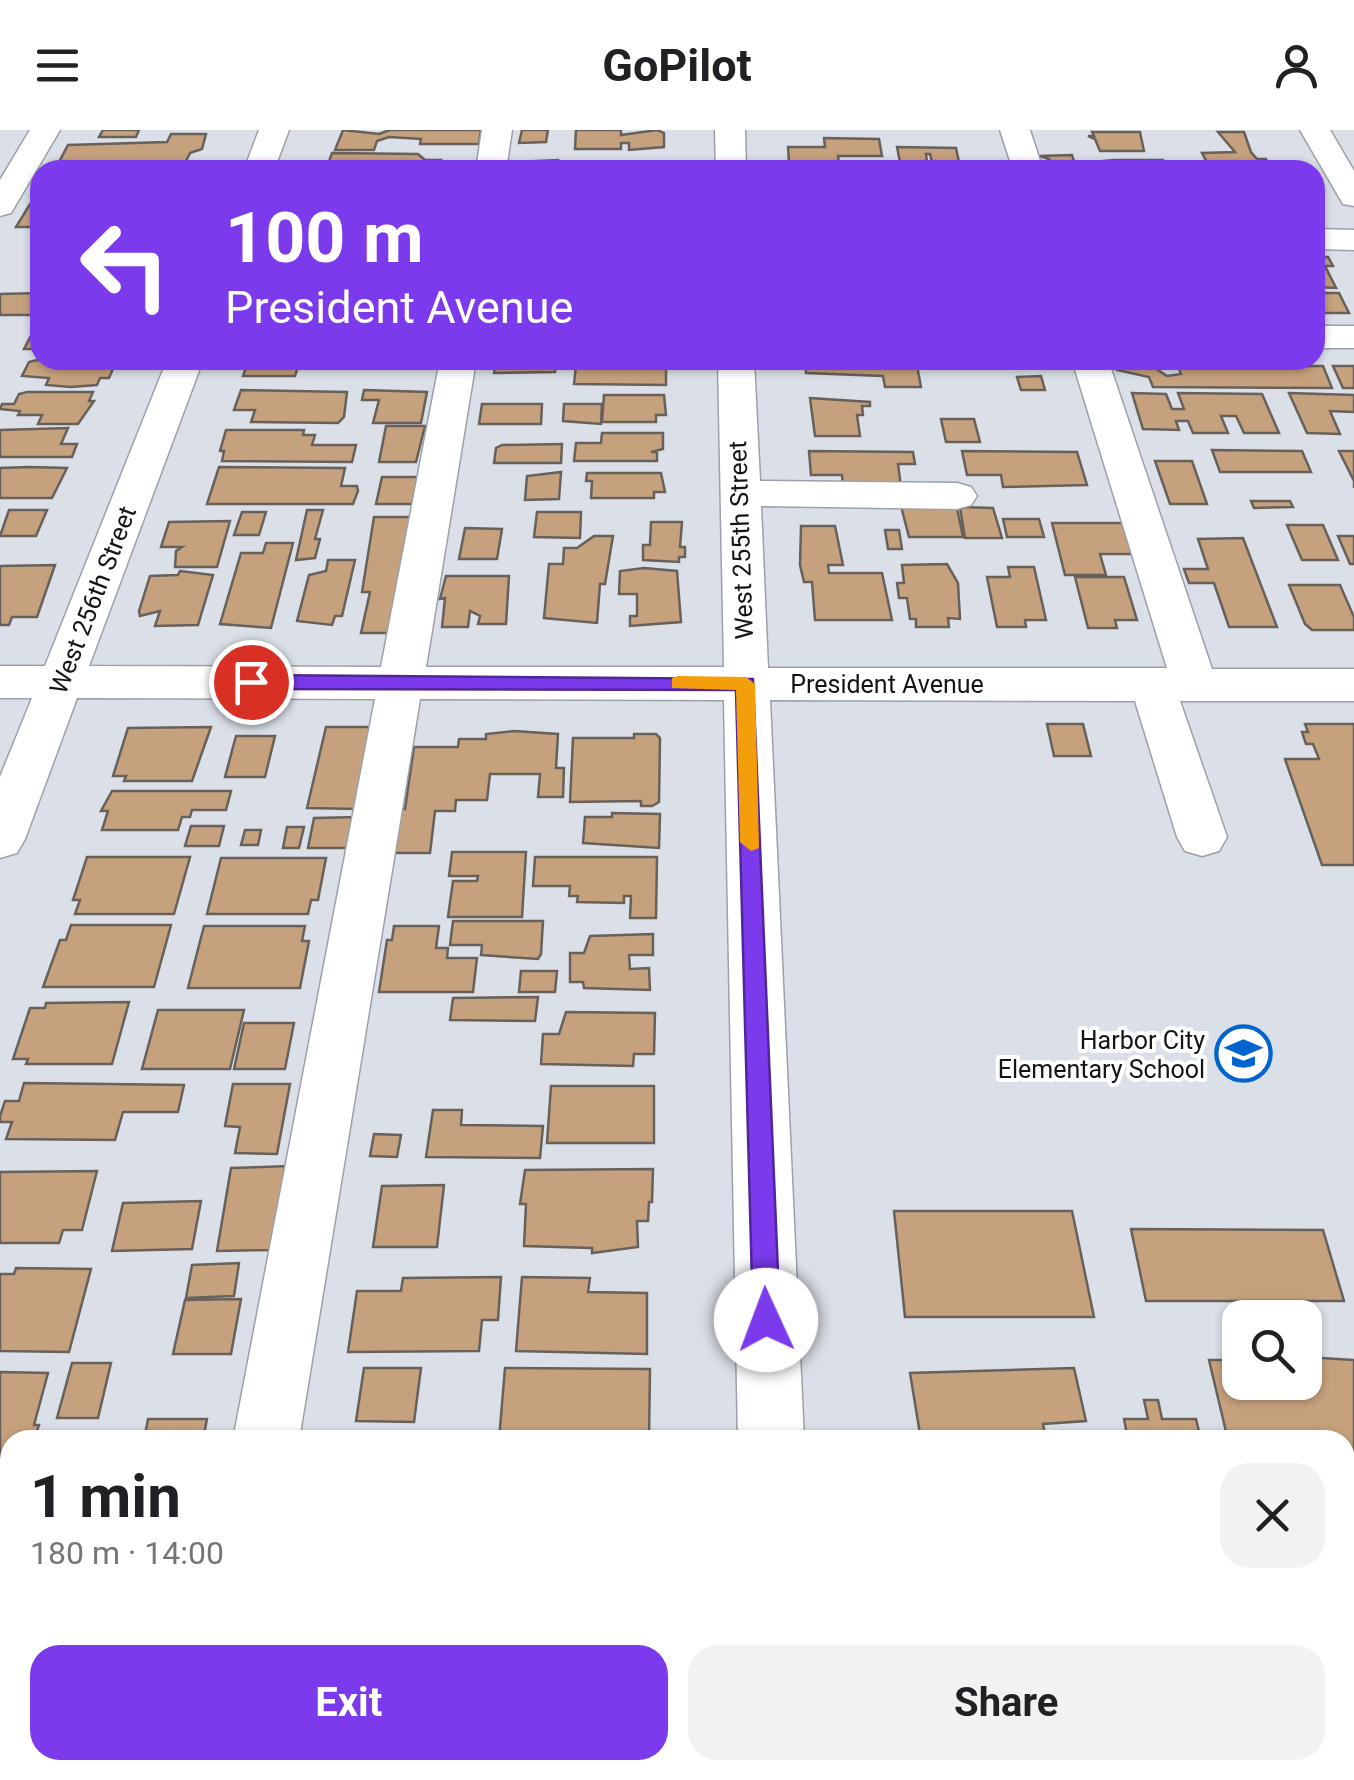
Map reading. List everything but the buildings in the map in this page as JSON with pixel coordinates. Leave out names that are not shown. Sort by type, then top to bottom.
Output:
[{"type":"street","points":[[0,206],[46,130]]},
{"type":"street","points":[[263,160],[274,130]]},
{"type":"street","points":[[493,160],[498,130]]},
{"type":"street","points":[[730,130],[731,160]]},
{"type":"street","points":[[1015,130],[1025,160]]},
{"type":"street","points":[[1315,130],[1354,197]]},
{"type":"street","points":[[1325,239],[1354,240]]},
{"type":"street","points":[[1325,337],[1354,337]]},
{"type":"street","name":"West 256th Street","points":[[0,839],[182,370]]},
{"type":"street","points":[[268,1430],[404,682],[456,370]]},
{"type":"street","name":"West 255th Street","points":[[736,370],[770,1430]]},
{"type":"street","points":[[1093,370],[1174,684],[1202,837]]},
{"type":"street","points":[[740,493],[957,496]]},
{"type":"street","name":"President Avenue","points":[[0,682],[1354,685]]},
{"type":"slow traffic","points":[[678,683],[746,684],[751,842]]},
{"type":"place","name":"Harbor City Elementary School","points":[[1244,1054]]},
{"type":"route","points":[[251,682],[746,684],[766,1320]]}]
